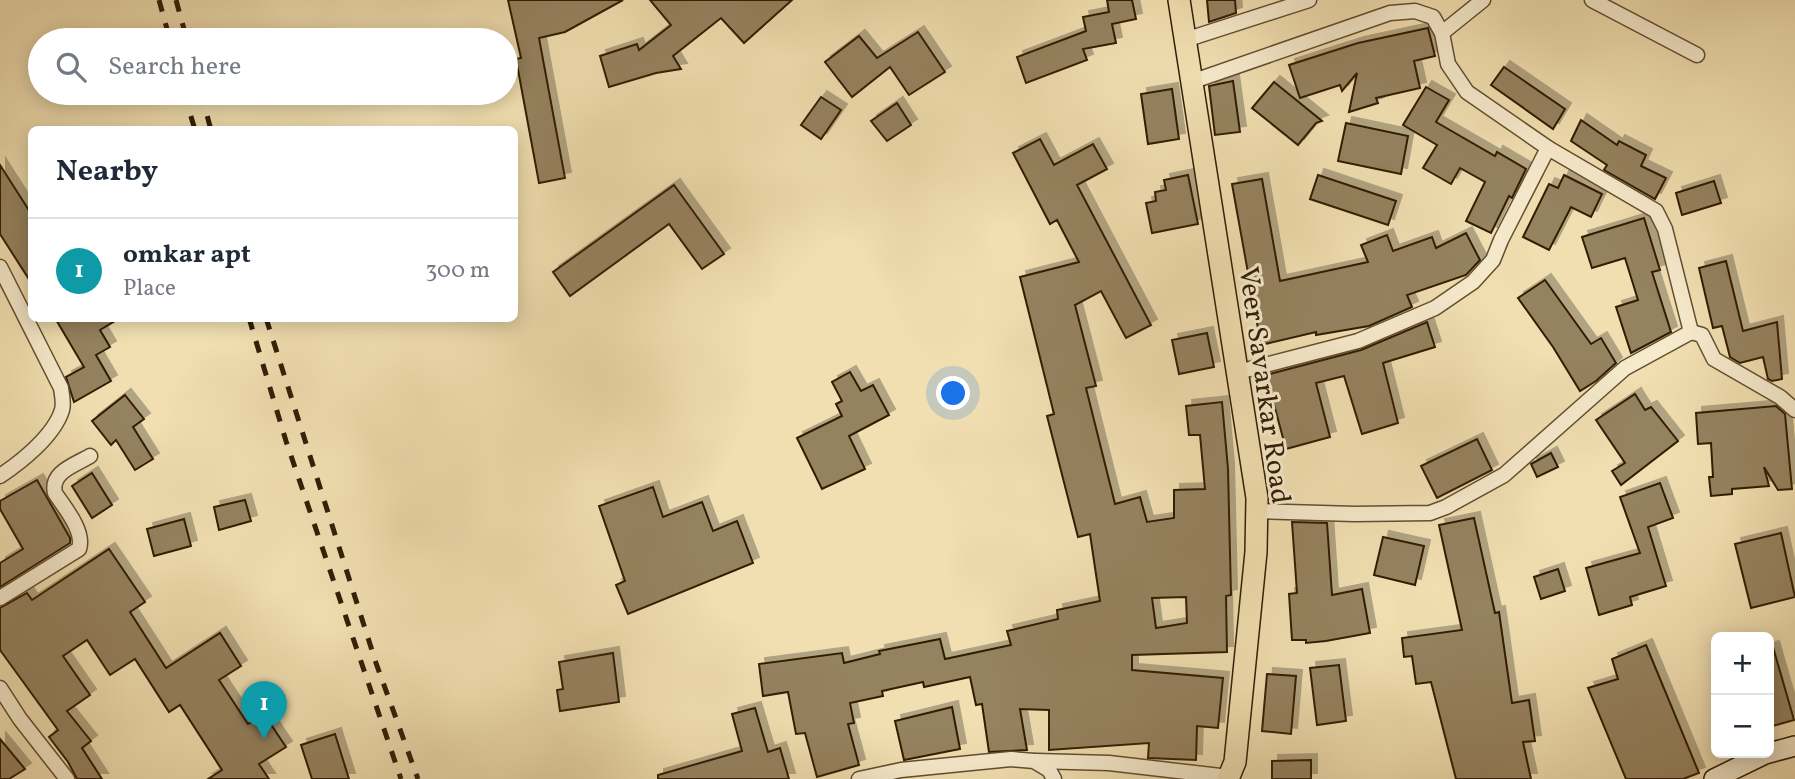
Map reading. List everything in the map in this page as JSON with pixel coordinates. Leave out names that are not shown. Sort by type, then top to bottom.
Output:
[{"type":"main road","name":"Veer Savarkar Road","points":[[1179,0],[1257,498],[1256,552],[1235,762],[1228,778]]},
{"type":"main road","points":[[1714,779],[1765,754],[1795,746]]},
{"type":"street","points":[[1185,40],[1309,0]]},
{"type":"street","points":[[1443,33],[1483,0]]},
{"type":"street","points":[[1592,0],[1697,55]]},
{"type":"street","points":[[1191,82],[1390,13],[1415,11],[1433,18],[1443,33],[1448,64],[1466,92],[1548,148],[1656,211],[1665,229],[1691,332]]},
{"type":"street","points":[[1238,372],[1358,341],[1435,308],[1473,282],[1493,261],[1548,148]]},
{"type":"street","points":[[0,267],[61,388],[64,401],[58,421],[25,459],[0,476]]},
{"type":"street","points":[[1257,511],[1430,513],[1446,508],[1504,475],[1625,368],[1691,332],[1702,335],[1714,359],[1780,397],[1795,410]]},
{"type":"street","points":[[0,598],[79,548],[79,534],[55,493],[54,486],[58,475],[90,456]]},
{"type":"street","points":[[0,688],[20,719],[67,779]]},
{"type":"street","points":[[859,779],[901,770],[1011,759],[1109,763],[1228,778]]},
{"type":"street","points":[[1034,761],[1049,770],[1054,779]]},
{"type":"building","points":[[508,0],[623,0],[565,32],[539,38],[565,178],[539,183],[518,70],[518,59],[521,58],[518,28],[514,28]]},
{"type":"building","points":[[650,0],[792,0],[744,43],[721,18],[673,56],[681,69],[656,73],[609,87],[600,56],[637,44],[639,50],[671,25]]},
{"type":"building","points":[[1107,0],[1132,0],[1136,19],[1112,24],[1116,43],[1083,49],[1087,60],[1026,83],[1017,57],[1086,31],[1083,17],[1109,12]]},
{"type":"building","points":[[1207,0],[1235,0],[1236,13],[1209,22]]},
{"type":"building","points":[[1428,28],[1435,56],[1414,61],[1420,88],[1376,98],[1378,103],[1349,112],[1357,73],[1342,91],[1340,85],[1300,98],[1289,65],[1358,43]]},
{"type":"building","points":[[918,32],[945,72],[909,95],[890,67],[852,97],[825,62],[859,36],[877,58]]},
{"type":"building","points":[[1504,67],[1565,109],[1553,129],[1491,85]]},
{"type":"building","points":[[1233,81],[1240,132],[1215,135],[1209,86]]},
{"type":"building","points":[[1274,82],[1322,121],[1316,123],[1298,145],[1252,108]]},
{"type":"building","points":[[1426,87],[1449,100],[1436,122],[1495,156],[1497,152],[1526,169],[1491,233],[1466,221],[1485,182],[1460,168],[1451,184],[1423,168],[1437,145],[1403,125]]},
{"type":"building","points":[[1172,89],[1179,139],[1148,144],[1141,94]]},
{"type":"building","points":[[821,97],[841,110],[821,139],[801,125]]},
{"type":"building","points":[[897,103],[911,125],[887,141],[871,121]]},
{"type":"building","points":[[1581,120],[1617,145],[1619,141],[1646,155],[1641,166],[1666,178],[1655,199],[1604,170],[1607,165],[1571,141]]},
{"type":"building","points":[[1346,123],[1408,136],[1401,174],[1338,161]]},
{"type":"building","points":[[1040,139],[1054,165],[1093,144],[1107,169],[1077,185],[1151,325],[1126,338],[1101,291],[1075,305],[1096,386],[1086,388],[1115,504],[1140,497],[1147,522],[1174,518],[1174,490],[1205,489],[1200,435],[1189,435],[1186,406],[1222,402],[1228,469],[1231,595],[1226,596],[1227,652],[1132,655],[1132,670],[1223,678],[1218,728],[1197,726],[1196,760],[1148,758],[1149,743],[1049,750],[1049,710],[1020,709],[1027,750],[989,752],[982,704],[976,705],[970,677],[924,687],[923,682],[882,691],[883,696],[850,703],[854,723],[848,724],[859,765],[817,777],[805,733],[796,734],[788,692],[763,696],[759,664],[842,653],[844,663],[880,654],[879,651],[940,639],[945,659],[1011,645],[1007,631],[1058,619],[1057,610],[1100,601],[1090,534],[1078,537],[1047,416],[1054,414],[1020,277],[1079,262],[1057,220],[1050,224],[1013,153]],"holes":[[[1186,597],[1187,623],[1156,628],[1152,598]]]},
{"type":"building","points":[[0,165],[28,209],[28,278],[0,234]]},
{"type":"building","points":[[1188,175],[1198,224],[1152,233],[1146,203],[1156,201],[1155,192],[1166,190],[1164,180]]},
{"type":"building","points":[[1318,175],[1396,201],[1388,225],[1310,199]]},
{"type":"building","points":[[1564,175],[1602,194],[1591,217],[1571,207],[1549,250],[1523,237],[1549,184],[1558,188]]},
{"type":"building","points":[[1262,179],[1280,281],[1368,262],[1361,245],[1387,235],[1393,251],[1432,237],[1436,248],[1466,233],[1480,260],[1466,275],[1407,295],[1412,307],[1369,326],[1316,335],[1316,332],[1261,345],[1232,184]]},
{"type":"building","points":[[1714,181],[1721,203],[1682,215],[1676,193]]},
{"type":"building","points":[[674,185],[724,254],[702,269],[669,224],[570,296],[553,272]]},
{"type":"building","points":[[1644,218],[1660,270],[1652,272],[1671,332],[1631,353],[1616,307],[1638,300],[1625,258],[1592,268],[1582,237]]},
{"type":"building","points":[[1726,261],[1743,331],[1777,322],[1782,379],[1768,379],[1763,357],[1740,363],[1730,357],[1722,326],[1713,328],[1699,268]]},
{"type":"building","points":[[1545,280],[1591,344],[1601,338],[1616,363],[1580,391],[1518,298]]},
{"type":"building","points":[[57,322],[113,322],[100,330],[110,347],[96,355],[111,381],[74,402],[66,377],[84,367]]},
{"type":"building","points":[[1427,322],[1435,347],[1383,363],[1398,423],[1362,434],[1344,376],[1316,383],[1330,437],[1286,449],[1266,375],[1361,350]]},
{"type":"building","points":[[1207,333],[1214,367],[1179,374],[1172,340]]},
{"type":"building","points":[[850,372],[861,391],[873,385],[889,415],[849,436],[865,469],[822,489],[797,438],[842,416],[836,404],[842,401],[832,382]]},
{"type":"building","points":[[1635,394],[1645,410],[1651,407],[1678,441],[1621,485],[1612,471],[1625,463],[1596,420]]},
{"type":"building","points":[[125,395],[144,419],[133,427],[153,459],[135,470],[116,440],[111,445],[92,421]]},
{"type":"building","points":[[1776,406],[1785,414],[1792,489],[1778,490],[1764,467],[1769,486],[1732,489],[1732,494],[1711,496],[1711,443],[1698,444],[1696,413]]},
{"type":"building","points":[[1477,439],[1492,470],[1437,498],[1421,466]]},
{"type":"building","points":[[1551,453],[1558,467],[1537,477],[1531,464]]},
{"type":"building","points":[[92,473],[112,505],[92,518],[72,486]]},
{"type":"building","points":[[37,480],[70,538],[70,543],[0,587],[0,563],[23,549],[0,509],[0,501]]},
{"type":"building","points":[[1660,483],[1673,518],[1648,527],[1666,586],[1630,597],[1632,605],[1599,615],[1586,568],[1640,553],[1620,497]]},
{"type":"building","points":[[653,487],[663,517],[702,502],[713,531],[737,521],[753,563],[628,614],[616,585],[625,581],[599,506]]},
{"type":"building","points":[[245,500],[251,521],[219,530],[214,507]]},
{"type":"building","points":[[1474,518],[1495,613],[1499,612],[1512,703],[1529,700],[1535,741],[1523,742],[1531,779],[1456,779],[1431,682],[1416,684],[1412,656],[1404,657],[1402,638],[1462,630],[1439,525]]},
{"type":"building","points":[[184,519],[191,546],[154,556],[147,529]]},
{"type":"building","points":[[1292,522],[1327,523],[1332,595],[1362,589],[1370,633],[1306,643],[1306,640],[1292,640],[1289,594],[1297,593]]},
{"type":"building","points":[[1781,533],[1795,597],[1751,608],[1735,544]]},
{"type":"building","points":[[1383,537],[1424,546],[1415,585],[1374,575]]},
{"type":"building","points":[[109,549],[145,602],[130,612],[166,668],[220,633],[241,666],[219,680],[248,724],[264,714],[286,747],[259,764],[269,779],[208,779],[222,770],[180,705],[169,712],[135,659],[110,675],[87,640],[63,656],[90,695],[67,711],[91,741],[82,748],[102,779],[77,779],[49,737],[58,730],[0,650],[0,608],[27,593],[32,600]]},
{"type":"building","points":[[1558,569],[1565,591],[1541,599],[1534,577]]},
{"type":"building","points":[[1646,645],[1699,773],[1683,779],[1626,779],[1588,688],[1618,679],[1612,659]]},
{"type":"building","points":[[1774,650],[1794,720],[1774,726]]},
{"type":"building","points":[[613,653],[619,702],[560,711],[557,690],[563,689],[559,662]]},
{"type":"building","points":[[1339,665],[1346,721],[1317,725],[1310,668]]},
{"type":"building","points":[[1267,674],[1296,676],[1291,734],[1262,731]]},
{"type":"building","points":[[952,707],[960,749],[904,760],[895,721]]},
{"type":"building","points":[[755,708],[768,752],[780,748],[789,779],[658,779],[658,775],[742,751],[732,714]]},
{"type":"building","points":[[335,734],[349,779],[312,779],[301,745]]},
{"type":"building","points":[[0,739],[25,769],[9,779],[0,779]]},
{"type":"building","points":[[1311,760],[1311,779],[1272,779],[1272,761]]},
{"type":"railway","points":[[159,0],[167,28]]},
{"type":"railway","points":[[176,0],[184,28]]},
{"type":"railway","points":[[188,105],[194,126]]},
{"type":"railway","points":[[204,105],[210,126]]},
{"type":"railway","points":[[250,322],[286,441],[401,779]]},
{"type":"railway","points":[[267,322],[376,663],[418,779]]},
{"type":"place","name":"omkar apt","points":[[264,739]]}]
